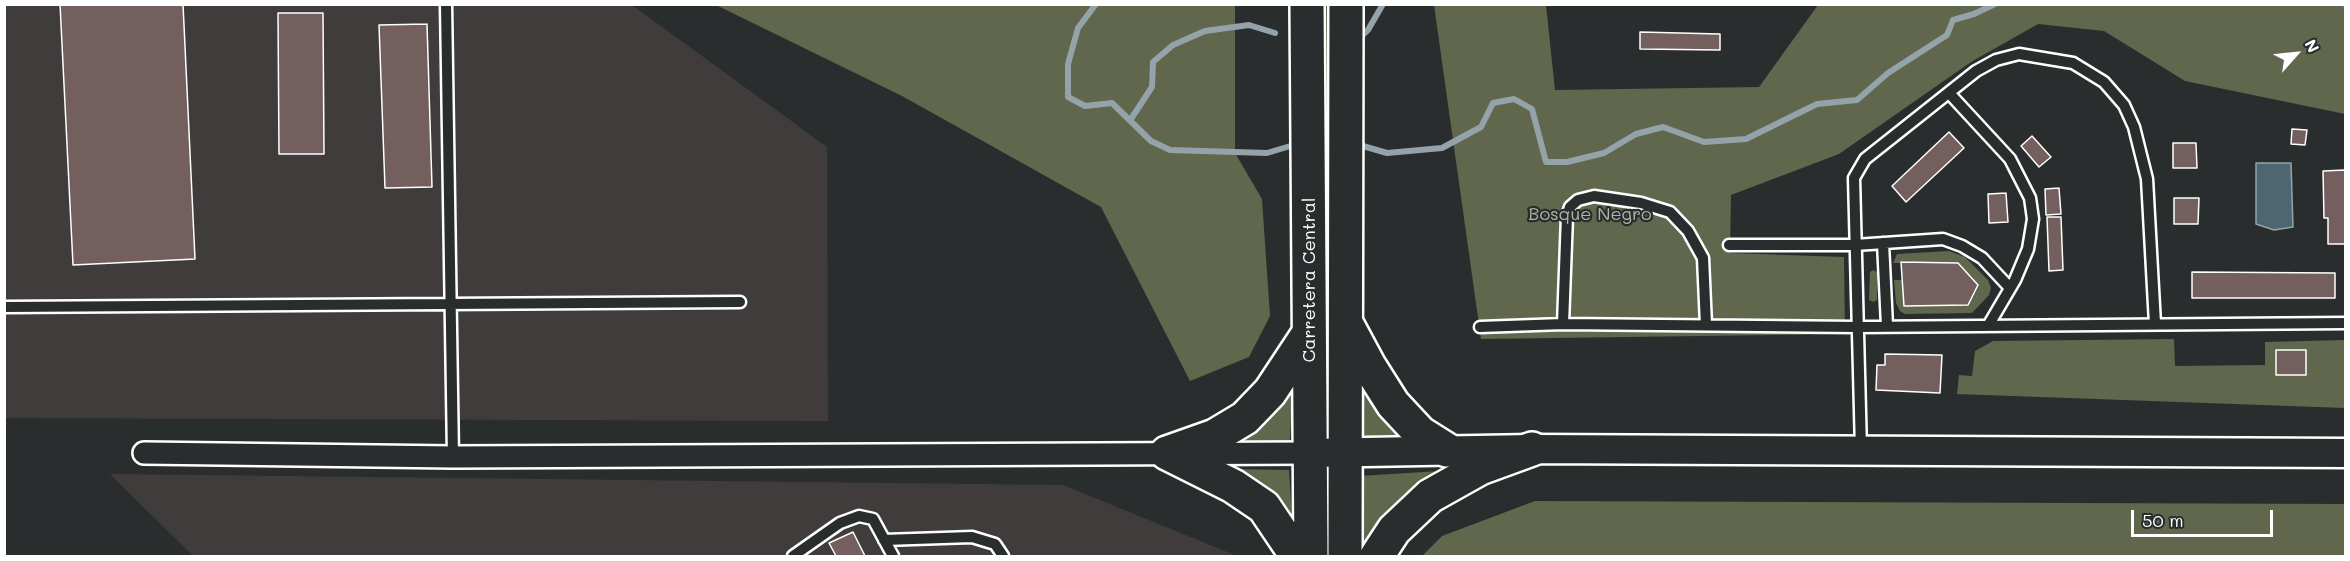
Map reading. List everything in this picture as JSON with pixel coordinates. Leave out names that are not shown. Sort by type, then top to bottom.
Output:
[{"type":"highway","name":"Carretera Central","points":[[1307,4],[1311,556]]},
{"type":"highway","name":"Carretera Central","points":[[1345,556],[1346,4]]},
{"type":"highway","points":[[1344,319],[1369,366],[1393,404],[1420,433],[1447,450]]},
{"type":"highway","points":[[1167,453],[1215,436],[1245,418],[1270,392],[1309,333]]},
{"type":"highway","points":[[1377,556],[1394,530],[1430,496],[1480,468],[1532,449]]},
{"type":"highway","points":[[1167,453],[1233,486],[1264,507],[1297,556]]},
{"type":"street","points":[[144,453],[453,458],[1310,453],[1345,450],[1532,449],[2346,453]]},
{"type":"lane","points":[[446,4],[453,458]]},
{"type":"lane","points":[[1861,450],[1854,178],[1865,159],[1976,71],[1996,60],[2019,54],[2073,63],[2104,82],[2124,105],[2141,150],[2146,179],[2155,324]]},
{"type":"lane","points":[[1949,93],[2010,159],[2030,198],[2033,219],[2028,249],[2010,288],[1988,326]]},
{"type":"lane","points":[[1563,324],[1567,216],[1570,207],[1578,200],[1594,196],[1641,203],[1670,212],[1688,231],[1702,258],[1706,326]]},
{"type":"lane","points":[[1729,245],[1855,245],[1943,239],[1962,246],[1982,258],[2010,288]]},
{"type":"lane","points":[[1883,243],[1887,326]]},
{"type":"lane","points":[[4,307],[740,302]]},
{"type":"lane","points":[[1480,327],[1563,324],[1988,326],[2343,320]]},
{"type":"lane","points":[[793,556],[840,523],[859,516],[873,519],[893,556]]},
{"type":"lane","points":[[884,540],[972,537],[995,544],[1004,556]]},
{"type":"lane","points":[[811,545],[817,556]]},
{"type":"shaded area","points":[[5,5],[632,5],[827,147],[828,421],[5,418]]},
{"type":"shaded area","points":[[110,474],[1063,485],[1237,556],[193,556]]},
{"type":"green space","points":[[716,5],[1235,5],[1235,153],[1262,199],[1270,316],[1249,357],[1190,381],[1101,207],[902,96]]},
{"type":"green space","points":[[1319,5],[1329,5],[1329,116],[1319,115]]},
{"type":"green space","name":"Bosque Negro","points":[[1434,5],[1546,5],[1555,90],[1759,87],[1818,5],[2345,5],[2345,114],[2185,81],[2104,31],[2038,24],[1971,62],[1839,154],[1731,195],[1730,253],[1844,257],[1845,334],[1481,339]]},
{"type":"green space","points":[[1321,180],[1331,180],[1331,326],[1324,239]]},
{"type":"green space","points":[[1949,251],[1965,257],[1988,280],[1991,288],[1989,295],[1972,313],[1905,314],[1900,311],[1896,303],[1894,280],[1902,280],[1904,306],[1967,305],[1978,285],[1958,263],[1893,263],[1897,254]]},
{"type":"green space","points":[[1873,270],[1877,272],[1877,300],[1873,302],[1869,300],[1870,272]]},
{"type":"green space","points":[[2174,339],[2175,366],[2265,365],[2265,342],[2345,340],[2345,408],[1957,394],[1959,375],[1972,376],[1975,351],[1993,341]]},
{"type":"green space","points":[[1354,368],[1414,442],[1357,441]]},
{"type":"green space","points":[[1293,376],[1290,440],[1214,445]]},
{"type":"green space","points":[[1226,469],[1289,470],[1293,535]]},
{"type":"green space","points":[[1456,470],[1364,556],[1359,476]]},
{"type":"green space","points":[[1535,501],[2345,504],[2345,556],[1422,556],[1442,536]]},
{"type":"water","points":[[2256,163],[2291,163],[2293,227],[2274,230],[2256,224]]},
{"type":"building","points":[[60,4],[183,4],[195,259],[73,265]]},
{"type":"building","points":[[278,13],[323,13],[324,154],[279,154]]},
{"type":"building","points":[[427,24],[432,187],[385,188],[379,25]]},
{"type":"building","points":[[1640,32],[1720,34],[1720,50],[1640,49]]},
{"type":"building","points":[[2292,129],[2307,130],[2305,145],[2291,144]]},
{"type":"building","points":[[1949,132],[1964,148],[1906,202],[1892,186]]},
{"type":"building","points":[[2032,136],[2051,157],[2039,167],[2021,146]]},
{"type":"building","points":[[2173,143],[2196,143],[2197,168],[2173,168]]},
{"type":"building","points":[[2345,170],[2346,244],[2328,244],[2328,218],[2324,218],[2323,171]]},
{"type":"building","points":[[2059,188],[2061,214],[2046,215],[2045,189]]},
{"type":"building","points":[[2006,193],[2008,222],[1989,223],[1988,194]]},
{"type":"building","points":[[2174,198],[2199,198],[2198,224],[2174,224]]},
{"type":"building","points":[[2047,217],[2061,217],[2063,270],[2049,271]]},
{"type":"building","points":[[1901,262],[1958,263],[1978,285],[1968,305],[1904,306]]},
{"type":"building","points":[[2192,272],[2335,273],[2335,298],[2192,298]]},
{"type":"building","points":[[2276,350],[2306,350],[2306,375],[2276,375]]},
{"type":"building","points":[[1885,354],[1942,355],[1940,393],[1876,390],[1877,365],[1885,365]]},
{"type":"building","points":[[853,532],[865,556],[836,556],[829,543]]},
{"type":"waterway","points":[[1096,4],[1078,28],[1068,64],[1068,97],[1085,106],[1112,103],[1151,141],[1170,150],[1267,153],[1297,144]]},
{"type":"waterway","points":[[1357,40],[1368,30],[1383,4]]},
{"type":"waterway","points":[[1356,144],[1387,153],[1442,148],[1481,127],[1493,103],[1514,99],[1532,109],[1546,162],[1567,162],[1604,153],[1636,134],[1663,127],[1704,142],[1746,139],[1817,104],[1857,100],[1888,73],[1947,35],[1953,20],[1974,14],[1995,4]]},
{"type":"waterway","points":[[1131,119],[1152,87],[1153,62],[1173,45],[1205,31],[1249,25],[1275,33]]}]
